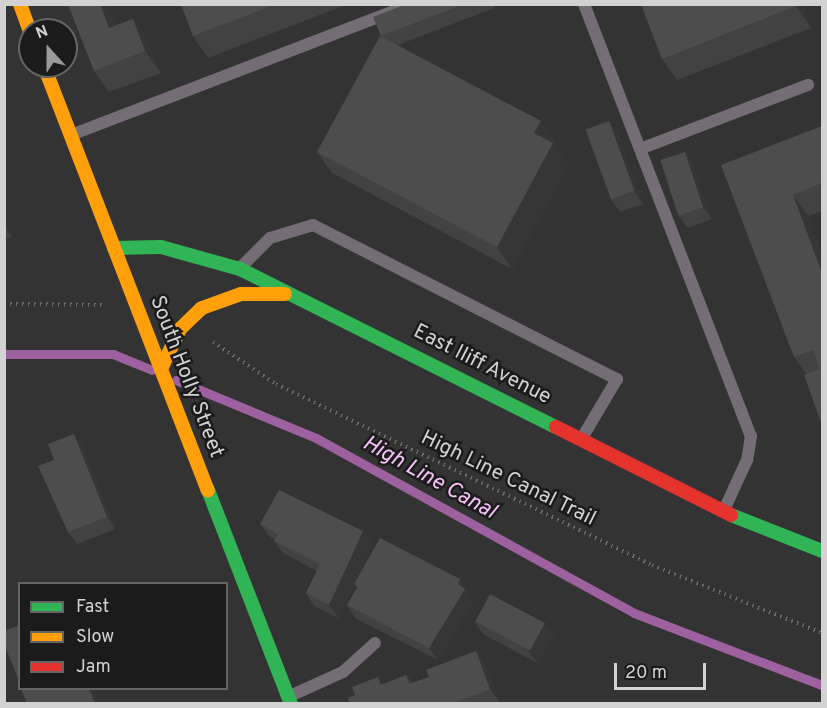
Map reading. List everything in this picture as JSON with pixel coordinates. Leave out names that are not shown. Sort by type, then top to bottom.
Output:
[{"type":"street","name":"South Holly Street","points":[[49,78],[290,700]]},
{"type":"street","name":"East Iliff Avenue","points":[[114,248],[161,247],[240,269],[296,295],[723,511],[822,551]]},
{"type":"street","points":[[162,371],[180,329],[202,308],[241,294],[265,291],[296,295]]},
{"type":"lane","points":[[70,135],[412,4]]},
{"type":"lane","points":[[584,4],[751,436],[747,460],[723,511]]},
{"type":"lane","points":[[640,149],[808,85]]},
{"type":"lane","points":[[240,269],[270,238],[313,225],[617,379],[582,440]]},
{"type":"lane","points":[[290,700],[343,672],[375,643]]},
{"type":"path","points":[[4,304],[97,305]]},
{"type":"path","name":"High Line Canal Trail","points":[[205,334],[276,384],[652,565],[822,633]]},
{"type":"building","points":[[68,4],[100,4],[109,28],[133,19],[145,51],[94,71],[78,30],[78,18],[73,18]]},
{"type":"building","points":[[181,4],[276,4],[193,36]]},
{"type":"building","points":[[407,4],[464,4],[381,36],[373,17]]},
{"type":"building","points":[[641,4],[795,4],[796,6],[662,59]]},
{"type":"building","points":[[380,36],[541,121],[534,133],[553,143],[497,247],[317,152]]},
{"type":"building","points":[[609,121],[634,191],[611,199],[586,130]]},
{"type":"building","points":[[822,126],[822,183],[793,195],[822,273],[822,425],[804,375],[820,369],[813,350],[794,357],[721,165]]},
{"type":"building","points":[[685,152],[703,207],[678,215],[660,160]]},
{"type":"building","points":[[74,434],[107,517],[68,532],[38,466],[54,460],[48,444]]},
{"type":"building","points":[[279,490],[363,531],[329,605],[306,593],[320,564],[274,541],[278,534],[260,524]]},
{"type":"building","points":[[380,538],[460,579],[458,584],[465,589],[429,648],[347,605],[358,586],[354,584]]},
{"type":"building","points":[[490,594],[545,623],[530,650],[475,621]]},
{"type":"building","points":[[18,626],[18,678],[4,644],[4,631]]},
{"type":"building","points":[[476,651],[490,689],[451,704],[350,704],[348,698],[355,695],[352,687],[378,677],[381,685],[406,675],[409,684],[429,677],[426,670]]},
{"type":"building","points":[[22,690],[90,690],[95,704],[27,704]]},
{"type":"waterway","name":"High Line Canal","points":[[4,354],[113,354],[152,370]]},
{"type":"waterway","name":"High Line Canal","points":[[176,380],[316,438],[634,613],[822,685]]},
{"type":"traffic: fast","points":[[114,248],[161,247],[240,269],[556,427]]},
{"type":"traffic: fast","points":[[208,490],[291,704]]},
{"type":"traffic: fast","points":[[731,515],[822,551]]},
{"type":"traffic: slow","points":[[20,4],[25,18]]},
{"type":"traffic: slow","points":[[49,78],[208,490]]},
{"type":"traffic: slow","points":[[161,369],[180,329],[202,308],[241,294],[285,294]]},
{"type":"traffic: jam","points":[[556,427],[731,515]]}]
